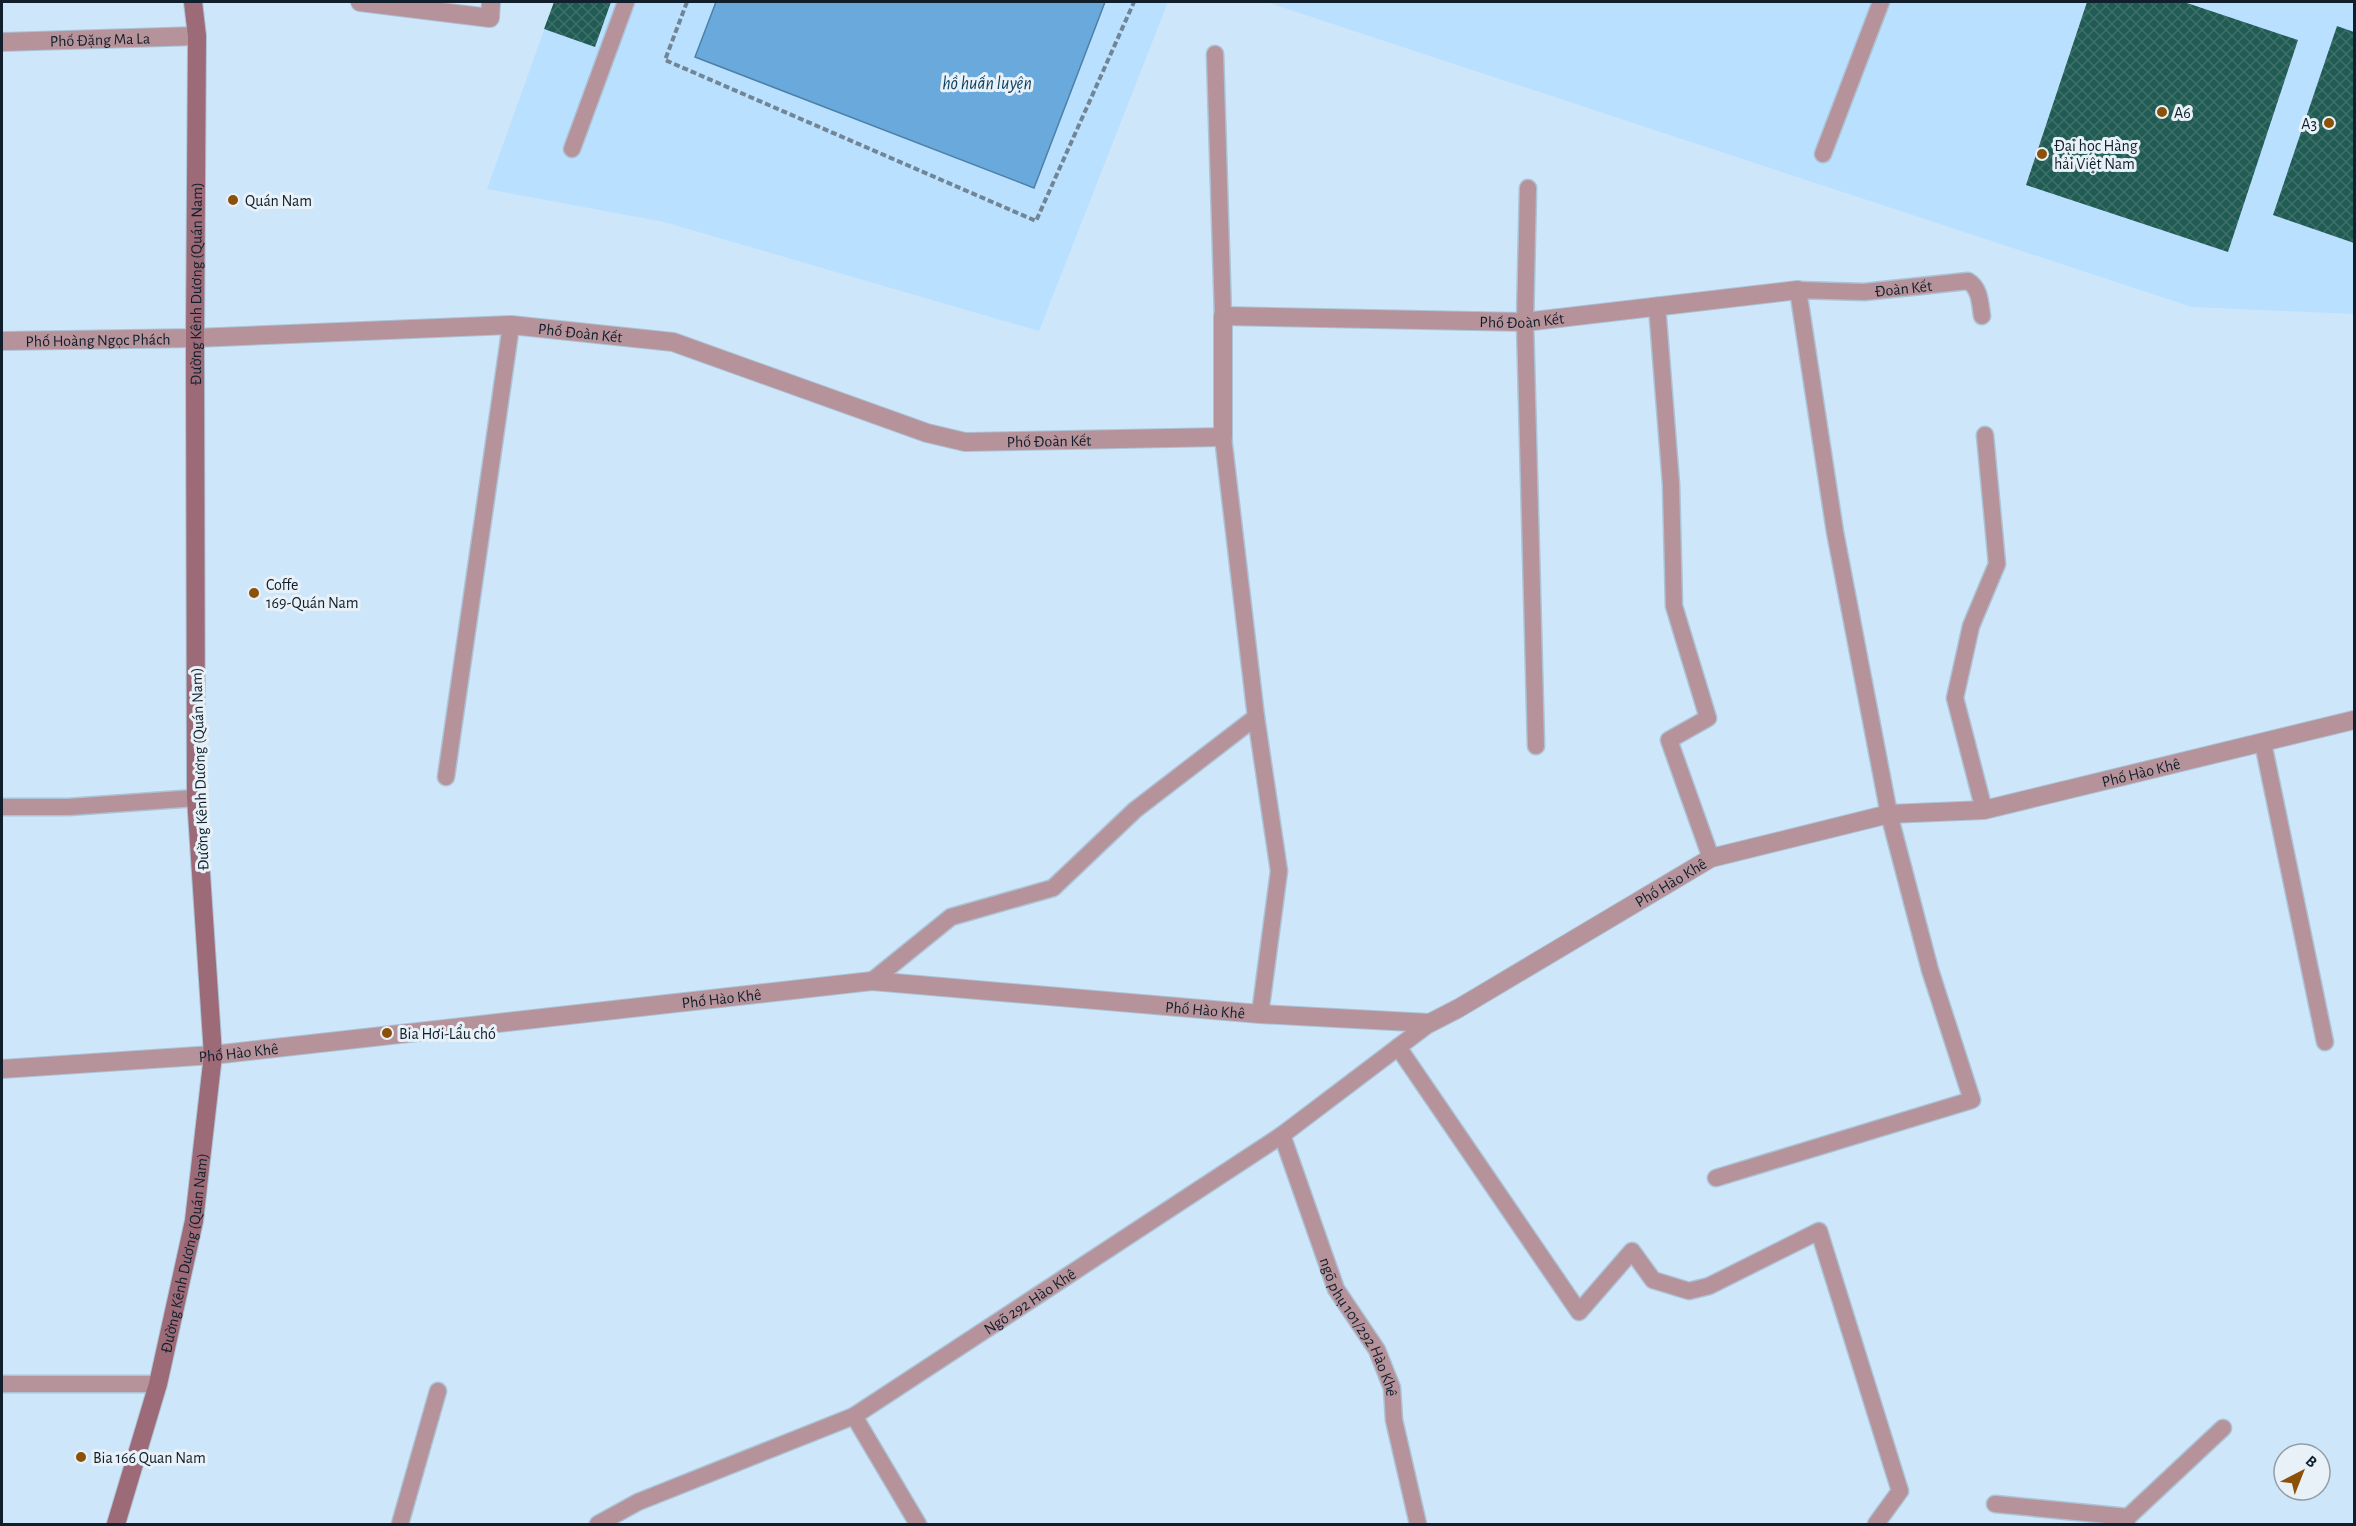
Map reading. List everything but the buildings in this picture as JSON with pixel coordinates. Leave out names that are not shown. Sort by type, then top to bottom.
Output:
[{"type":"street","name":"Đường Kênh Dương (Quán Nam)","points":[[116,1524],[158,1384],[194,1221],[213,1055],[196,798],[197,36],[193,2]]},
{"type":"street","points":[[360,2],[490,18],[491,2]]},
{"type":"street","name":"Phố Đặng Ma La","points":[[2,42],[197,36]]},
{"type":"street","name":"Phố Đoàn Kết","points":[[1223,316],[1525,322],[1798,290]]},
{"type":"street","points":[[1223,316],[1223,437]]},
{"type":"street","name":"Phố Đoàn Kết","points":[[195,338],[512,325],[674,342],[927,433],[965,442],[1223,437]]},
{"type":"street","name":"Phố Hoàng Ngọc Phách","points":[[2,340],[195,338]]},
{"type":"street","name":"Phố Hào Khê","points":[[2,1069],[213,1055],[872,981],[1260,1014],[1430,1023],[1711,858],[1889,814],[1984,810],[2355,720]]},
{"type":"lane","points":[[572,149],[626,2]]},
{"type":"lane","points":[[1823,154],[1881,2]]},
{"type":"lane","points":[[1215,54],[1223,316]]},
{"type":"lane","points":[[1528,188],[1525,322],[1536,746]]},
{"type":"lane","name":"Đoàn Kết","points":[[1798,290],[1864,292],[1968,281],[1974,284],[1977,291],[1982,316]]},
{"type":"lane","points":[[1716,1178],[1972,1100],[1930,970],[1889,814],[1836,532],[1798,290]]},
{"type":"lane","points":[[1657,306],[1671,484],[1674,606],[1708,718],[1670,740],[1711,858]]},
{"type":"lane","points":[[446,777],[512,325]]},
{"type":"lane","points":[[1984,810],[1955,698],[1971,626],[1996,564],[1985,435]]},
{"type":"lane","points":[[1223,437],[1256,717],[1279,872],[1260,1014]]},
{"type":"lane","points":[[872,981],[951,917],[1053,888],[1135,810],[1256,717]]},
{"type":"lane","points":[[2263,743],[2325,1042]]},
{"type":"lane","points":[[2,807],[69,807],[196,798]]},
{"type":"lane","name":"Ngõ 292 Hào Khê","points":[[598,1524],[638,1502],[854,1416],[1282,1135],[1430,1023]]},
{"type":"lane","points":[[1398,1047],[1579,1312],[1632,1251],[1653,1280],[1689,1291],[1708,1286],[1819,1231],[1900,1491],[1876,1524]]},
{"type":"lane","name":"ngõ phụ 101/292 Hào Khê","points":[[1282,1135],[1336,1289],[1377,1350],[1392,1388],[1394,1420],[1418,1524]]},
{"type":"lane","points":[[2,1384],[158,1384]]},
{"type":"lane","points":[[400,1524],[438,1390]]},
{"type":"lane","points":[[854,1416],[918,1524]]},
{"type":"lane","points":[[1995,1504],[2127,1521],[2223,1428]]},
{"type":"path","points":[[687,2],[665,60],[1036,221],[1134,2]]},
{"type":"shaded area","points":[[554,2],[1168,2],[1039,331],[664,222],[487,189]]},
{"type":"shaded area","name":"Đại học Hàng hải Việt Nam","points":[[1266,2],[2354,2],[2354,314],[2192,307]]},
{"type":"water","name":"hồ huấn luyện","points":[[716,2],[1105,2],[1034,188],[695,57]]},
{"type":"place","name":"A6","points":[[2162,112]]},
{"type":"place","name":"A3","points":[[2329,123]]},
{"type":"place","name":"Đại học Hàng hải Việt Nam","points":[[2042,154]]},
{"type":"place","name":"Quán Nam","points":[[233,200]]},
{"type":"place","name":"Coffe 169-Quán Nam","points":[[254,593]]},
{"type":"place","name":"Bia Hơi-Lẩu chó","points":[[387,1033]]},
{"type":"place","name":"Bia 166 Quan Nam","points":[[81,1457]]}]
